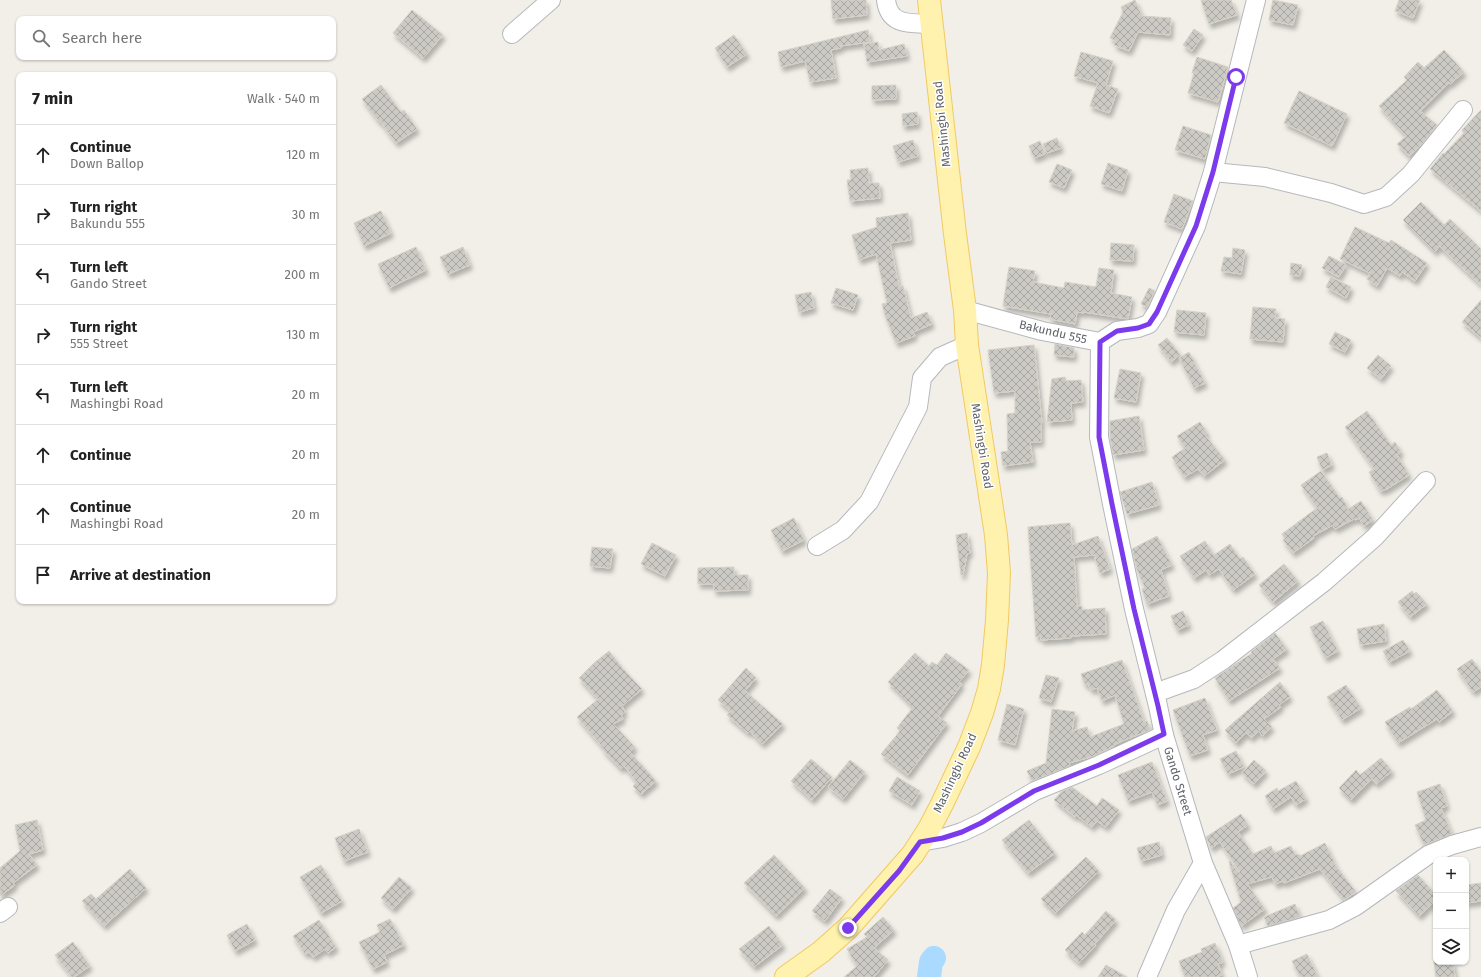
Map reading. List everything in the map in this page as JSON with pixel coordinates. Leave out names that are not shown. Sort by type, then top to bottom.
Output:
[{"type":"main road","name":"Mashingbi Road","points":[[786,977],[848,928],[899,871],[920,842],[942,804],[969,748],[989,689],[993,665],[999,573],[996,535],[967,345],[965,310],[929,0]]},
{"type":"street","points":[[512,34],[551,0]]},
{"type":"street","points":[[886,0],[889,12],[894,18],[904,22],[931,24]]},
{"type":"street","name":"Bakundu 555","points":[[965,310],[1042,331],[1100,342],[1117,331],[1138,328],[1149,324],[1157,312],[1196,226],[1213,172],[1256,0]]},
{"type":"street","points":[[1213,172],[1264,177],[1331,193],[1364,204],[1386,197],[1406,178],[1463,110]]},
{"type":"street","name":"Gando Street","points":[[1100,342],[1099,437],[1134,609],[1164,734],[1203,863],[1238,945],[1248,977]]},
{"type":"street","points":[[817,546],[844,530],[869,502],[918,407],[922,378],[940,357],[967,345]]},
{"type":"street","points":[[1155,693],[1194,679],[1223,660],[1324,582],[1375,537],[1426,481]]},
{"type":"street","points":[[920,842],[943,838],[962,832],[981,823],[1034,791],[1099,765],[1164,734]]},
{"type":"street","points":[[1238,945],[1329,920],[1356,906],[1428,855],[1452,845],[1481,837]]},
{"type":"street","points":[[1147,977],[1176,910],[1203,863]]},
{"type":"building","points":[[831,0],[866,0],[867,15],[833,19]]},
{"type":"building","points":[[1135,0],[1142,16],[1171,18],[1170,35],[1138,32],[1129,51],[1114,45],[1116,41],[1110,38],[1123,12],[1121,7]]},
{"type":"building","points":[[1201,0],[1231,0],[1237,15],[1209,24]]},
{"type":"building","points":[[1273,0],[1298,5],[1293,25],[1269,20]]},
{"type":"building","points":[[1399,0],[1420,0],[1413,18],[1395,11]]},
{"type":"building","points":[[412,10],[443,35],[423,58],[393,33]]},
{"type":"building","points":[[1194,29],[1203,35],[1192,51],[1183,45]]},
{"type":"building","points":[[868,30],[870,42],[840,46],[841,48],[831,50],[836,78],[810,82],[805,61],[781,67],[778,52]]},
{"type":"building","points":[[734,35],[747,54],[727,67],[715,48]]},
{"type":"building","points":[[878,42],[879,50],[904,44],[907,56],[867,62],[864,44]]},
{"type":"building","points":[[1444,50],[1464,72],[1450,84],[1449,83],[1420,111],[1437,125],[1423,143],[1409,156],[1397,144],[1406,136],[1379,106],[1407,80],[1404,77],[1418,62],[1424,68]]},
{"type":"building","points":[[1081,52],[1113,61],[1106,85],[1118,89],[1109,113],[1090,106],[1098,83],[1074,76]]},
{"type":"building","points":[[1197,57],[1228,67],[1218,102],[1188,93]]},
{"type":"building","points":[[381,85],[401,112],[404,110],[417,129],[396,143],[362,99]]},
{"type":"building","points":[[896,85],[896,99],[872,100],[872,86]]},
{"type":"building","points":[[1299,91],[1347,114],[1332,146],[1284,123]]},
{"type":"building","points":[[1481,110],[1481,211],[1430,169],[1443,153],[1444,154],[1464,133],[1462,130]]},
{"type":"building","points":[[917,112],[918,124],[903,126],[902,114]]},
{"type":"building","points":[[1183,126],[1211,135],[1205,159],[1175,150]]},
{"type":"building","points":[[1057,138],[1061,148],[1047,153],[1043,144]]},
{"type":"building","points":[[913,140],[918,156],[898,162],[893,146]]},
{"type":"building","points":[[1040,141],[1045,154],[1034,158],[1029,146]]},
{"type":"building","points":[[1108,163],[1128,170],[1122,191],[1101,184]]},
{"type":"building","points":[[1057,164],[1072,170],[1064,188],[1049,182]]},
{"type":"building","points":[[868,168],[869,183],[879,183],[880,198],[850,201],[847,180],[851,180],[850,170]]},
{"type":"building","points":[[1174,194],[1193,201],[1182,229],[1164,222]]},
{"type":"building","points":[[1421,202],[1444,225],[1450,219],[1481,249],[1481,285],[1439,246],[1435,252],[1403,220]]},
{"type":"building","points":[[381,211],[391,233],[364,246],[354,223]]},
{"type":"building","points":[[908,213],[911,240],[890,243],[899,287],[903,286],[911,318],[927,312],[932,324],[913,332],[915,336],[896,343],[882,304],[887,303],[876,254],[859,260],[852,235],[877,227],[876,218]]},
{"type":"building","points":[[1355,227],[1389,243],[1391,240],[1427,263],[1415,281],[1402,272],[1400,276],[1387,268],[1377,286],[1367,279],[1370,273],[1340,259]]},
{"type":"building","points":[[1111,243],[1134,245],[1133,261],[1110,260]]},
{"type":"building","points":[[416,247],[426,270],[389,288],[378,264]]},
{"type":"building","points":[[463,247],[470,265],[448,274],[440,257]]},
{"type":"building","points":[[1233,248],[1245,250],[1241,274],[1221,271],[1224,257],[1232,258]]},
{"type":"building","points":[[1329,256],[1346,265],[1339,277],[1322,268]]},
{"type":"building","points":[[1291,263],[1302,265],[1300,276],[1290,275]]},
{"type":"building","points":[[1009,267],[1035,271],[1033,282],[1064,288],[1065,282],[1096,287],[1099,268],[1114,270],[1111,293],[1132,297],[1128,319],[1077,312],[1075,324],[1050,319],[1051,314],[1003,306]]},
{"type":"building","points":[[1331,277],[1351,287],[1346,298],[1326,287]]},
{"type":"building","points":[[836,288],[858,295],[853,310],[831,303]]},
{"type":"building","points":[[1149,288],[1155,291],[1147,307],[1141,304]]},
{"type":"building","points":[[811,292],[814,308],[799,312],[795,295]]},
{"type":"building","points":[[1481,300],[1481,338],[1462,322]]},
{"type":"building","points":[[1253,307],[1276,309],[1275,318],[1285,319],[1283,342],[1250,339]]},
{"type":"building","points":[[1177,310],[1206,313],[1204,335],[1174,332]]},
{"type":"building","points":[[1335,332],[1351,340],[1345,352],[1329,344]]},
{"type":"building","points":[[1167,338],[1180,354],[1171,362],[1158,345]]},
{"type":"building","points":[[1055,344],[1074,348],[1074,357],[1054,355]]},
{"type":"building","points":[[1034,345],[1042,423],[1041,442],[1030,442],[1033,462],[1003,466],[1001,452],[1008,451],[1007,414],[1015,413],[1015,391],[994,393],[988,350]]},
{"type":"building","points":[[1189,352],[1205,383],[1194,388],[1179,358]]},
{"type":"building","points":[[1378,355],[1391,366],[1381,379],[1367,368]]},
{"type":"building","points":[[1120,369],[1141,373],[1136,402],[1114,398]]},
{"type":"building","points":[[1065,377],[1066,381],[1081,380],[1083,402],[1071,403],[1072,420],[1047,422],[1052,379]]},
{"type":"building","points":[[1367,411],[1391,445],[1395,442],[1401,452],[1397,455],[1409,475],[1387,489],[1380,491],[1369,472],[1374,469],[1345,427]]},
{"type":"building","points":[[1139,416],[1144,450],[1113,455],[1110,436],[1110,421]]},
{"type":"building","points":[[1200,422],[1207,433],[1205,435],[1225,460],[1204,476],[1198,469],[1184,477],[1172,457],[1185,448],[1177,436]]},
{"type":"building","points":[[1327,453],[1332,465],[1322,470],[1317,457]]},
{"type":"building","points":[[1321,471],[1340,498],[1342,497],[1348,509],[1361,501],[1373,520],[1364,526],[1359,518],[1335,529],[1333,525],[1313,536],[1314,538],[1293,553],[1283,540],[1285,539],[1282,534],[1317,508],[1301,485]]},
{"type":"building","points":[[1152,482],[1159,505],[1127,514],[1120,492]]},
{"type":"building","points":[[794,518],[804,540],[782,551],[771,530]]},
{"type":"building","points":[[1070,523],[1072,545],[1098,536],[1110,569],[1100,573],[1094,555],[1074,557],[1077,606],[1082,606],[1082,610],[1105,608],[1106,634],[1041,640],[1041,636],[1036,637],[1028,527]]},
{"type":"building","points":[[967,533],[970,553],[967,554],[963,575],[961,575],[956,535]]},
{"type":"building","points":[[1157,536],[1172,565],[1161,570],[1169,596],[1147,604],[1142,589],[1145,588],[1137,570],[1132,549]]},
{"type":"building","points":[[1205,541],[1214,555],[1230,544],[1240,559],[1243,557],[1255,574],[1233,590],[1219,569],[1209,575],[1206,570],[1194,578],[1180,556]]},
{"type":"building","points":[[652,543],[676,555],[665,576],[641,564]]},
{"type":"building","points":[[592,547],[613,549],[610,568],[590,566]]},
{"type":"building","points":[[1284,564],[1298,581],[1273,602],[1259,585]]},
{"type":"building","points":[[734,567],[734,575],[748,575],[748,590],[714,591],[714,584],[698,584],[698,568]]},
{"type":"building","points":[[1412,591],[1414,594],[1416,592],[1427,604],[1410,617],[1398,602]]},
{"type":"building","points":[[1183,611],[1189,625],[1177,630],[1171,616]]},
{"type":"building","points":[[1323,621],[1338,651],[1325,658],[1310,627]]},
{"type":"building","points":[[1384,624],[1386,641],[1360,645],[1357,629]]},
{"type":"building","points":[[1275,633],[1287,649],[1273,659],[1280,668],[1229,701],[1215,678],[1252,653],[1251,652]]},
{"type":"building","points":[[1403,640],[1410,651],[1389,662],[1383,651]]},
{"type":"building","points":[[609,651],[623,669],[642,689],[622,706],[625,712],[621,715],[623,719],[613,724],[635,747],[630,752],[656,781],[641,794],[633,786],[637,782],[624,766],[621,769],[603,750],[604,749],[577,717],[598,699],[579,678]]},
{"type":"building","points":[[915,653],[929,666],[932,662],[937,665],[946,653],[969,670],[959,682],[962,684],[938,716],[947,723],[908,775],[881,754],[900,731],[897,728],[913,707],[888,682]]},
{"type":"building","points":[[1472,659],[1481,672],[1481,687],[1473,692],[1457,669]]},
{"type":"building","points":[[1122,660],[1144,722],[1147,721],[1150,730],[1122,741],[1094,756],[1069,763],[1070,766],[1032,781],[1027,771],[1046,763],[1052,709],[1075,712],[1072,731],[1087,727],[1090,737],[1124,724],[1115,695],[1102,701],[1097,688],[1091,690],[1088,684],[1085,685],[1081,674]]},
{"type":"building","points":[[746,668],[756,678],[745,691],[783,724],[762,744],[750,731],[748,733],[727,715],[731,711],[718,700]]},
{"type":"building","points":[[1046,675],[1059,678],[1051,702],[1039,698]]},
{"type":"building","points":[[1280,682],[1290,697],[1279,705],[1281,707],[1264,719],[1272,727],[1262,736],[1259,731],[1251,738],[1246,733],[1236,743],[1225,730]]},
{"type":"building","points":[[1346,685],[1361,708],[1342,720],[1327,697]]},
{"type":"building","points":[[1437,690],[1453,711],[1439,722],[1437,719],[1398,743],[1385,722],[1410,707],[1411,709]]},
{"type":"building","points":[[1205,698],[1217,730],[1203,735],[1208,750],[1190,756],[1173,710]]},
{"type":"building","points":[[1007,704],[1024,709],[1015,745],[998,740]]},
{"type":"building","points":[[1236,751],[1244,767],[1228,774],[1220,759]]},
{"type":"building","points":[[1381,758],[1392,771],[1376,784],[1372,779],[1351,800],[1339,788],[1356,770],[1360,775]]},
{"type":"building","points":[[811,759],[832,777],[812,800],[791,781]]},
{"type":"building","points":[[850,760],[865,772],[843,799],[828,787]]},
{"type":"building","points":[[1254,760],[1266,771],[1254,784],[1242,773]]},
{"type":"building","points":[[1152,762],[1167,801],[1157,805],[1152,792],[1128,801],[1118,775]]},
{"type":"building","points":[[897,777],[920,791],[912,805],[889,791]]},
{"type":"building","points":[[1296,781],[1306,799],[1296,805],[1291,797],[1273,809],[1265,796],[1277,788],[1278,791]]},
{"type":"building","points":[[1440,784],[1447,806],[1441,808],[1452,834],[1424,845],[1415,825],[1426,820],[1417,792]]},
{"type":"building","points":[[1072,787],[1097,806],[1102,798],[1119,810],[1106,827],[1097,821],[1092,827],[1076,815],[1075,817],[1054,800],[1061,792]]},
{"type":"building","points":[[1241,814],[1248,825],[1238,832],[1253,854],[1271,846],[1274,853],[1291,846],[1295,855],[1299,854],[1300,856],[1325,843],[1336,866],[1356,892],[1344,900],[1320,869],[1284,883],[1283,881],[1275,884],[1272,877],[1247,884],[1265,909],[1241,926],[1233,908],[1241,902],[1229,862],[1230,861],[1238,872],[1240,872],[1220,842],[1211,848],[1206,837]]},
{"type":"building","points":[[37,820],[43,850],[29,854],[37,865],[13,883],[15,885],[0,896],[0,868],[20,851],[15,825]]},
{"type":"building","points":[[1029,820],[1055,853],[1028,873],[1002,840]]},
{"type":"building","points":[[359,829],[368,852],[344,861],[335,838]]},
{"type":"building","points":[[1159,842],[1162,855],[1141,861],[1137,848]]},
{"type":"building","points":[[774,855],[805,888],[776,916],[744,883]]},
{"type":"building","points":[[1086,857],[1099,871],[1055,913],[1041,899]]},
{"type":"building","points":[[321,865],[342,901],[321,913],[300,877]]},
{"type":"building","points":[[130,869],[146,888],[104,926],[82,901],[91,894],[96,899]]},
{"type":"building","points":[[1418,875],[1433,892],[1433,903],[1419,916],[1396,891]]},
{"type":"building","points":[[399,877],[412,888],[393,909],[381,898]]},
{"type":"building","points":[[1481,883],[1481,901],[1469,903],[1469,885]]},
{"type":"building","points":[[830,889],[842,898],[825,921],[812,911]]},
{"type":"building","points":[[1295,904],[1300,917],[1268,926],[1264,917]]},
{"type":"building","points":[[1106,911],[1116,920],[1079,963],[1065,950],[1082,932],[1085,935]]},
{"type":"building","points":[[883,917],[894,930],[874,948],[888,960],[874,977],[844,977],[857,966],[847,949],[867,937],[864,934]]},
{"type":"building","points":[[390,919],[404,945],[384,955],[387,962],[373,969],[359,942],[380,932],[377,925]]},
{"type":"building","points":[[319,920],[336,947],[328,953],[325,949],[313,957],[309,952],[305,954],[293,936]]},
{"type":"building","points":[[247,924],[255,940],[235,951],[227,935]]},
{"type":"building","points":[[769,926],[783,945],[754,967],[739,949]]},
{"type":"building","points":[[73,942],[90,966],[72,977],[55,955]]},
{"type":"building","points":[[1215,943],[1223,962],[1218,964],[1222,975],[1216,977],[1185,977],[1179,961],[1202,952],[1201,949]]},
{"type":"building","points":[[1307,954],[1318,977],[1300,977],[1292,961]]},
{"type":"building","points":[[1106,965],[1127,977],[1098,977]]},
{"type":"building","points":[[1434,965],[1453,965],[1455,977],[1436,977]]},
{"type":"waterway","points":[[929,977],[931,962],[934,958]]},
{"type":"route","points":[[848,928],[899,871],[913,854],[920,842],[943,838],[962,832],[981,823],[1034,791],[1099,765],[1164,734],[1134,609],[1099,437],[1100,342],[1117,331],[1138,328],[1149,324],[1157,312],[1196,226],[1213,172],[1236,77]]}]
